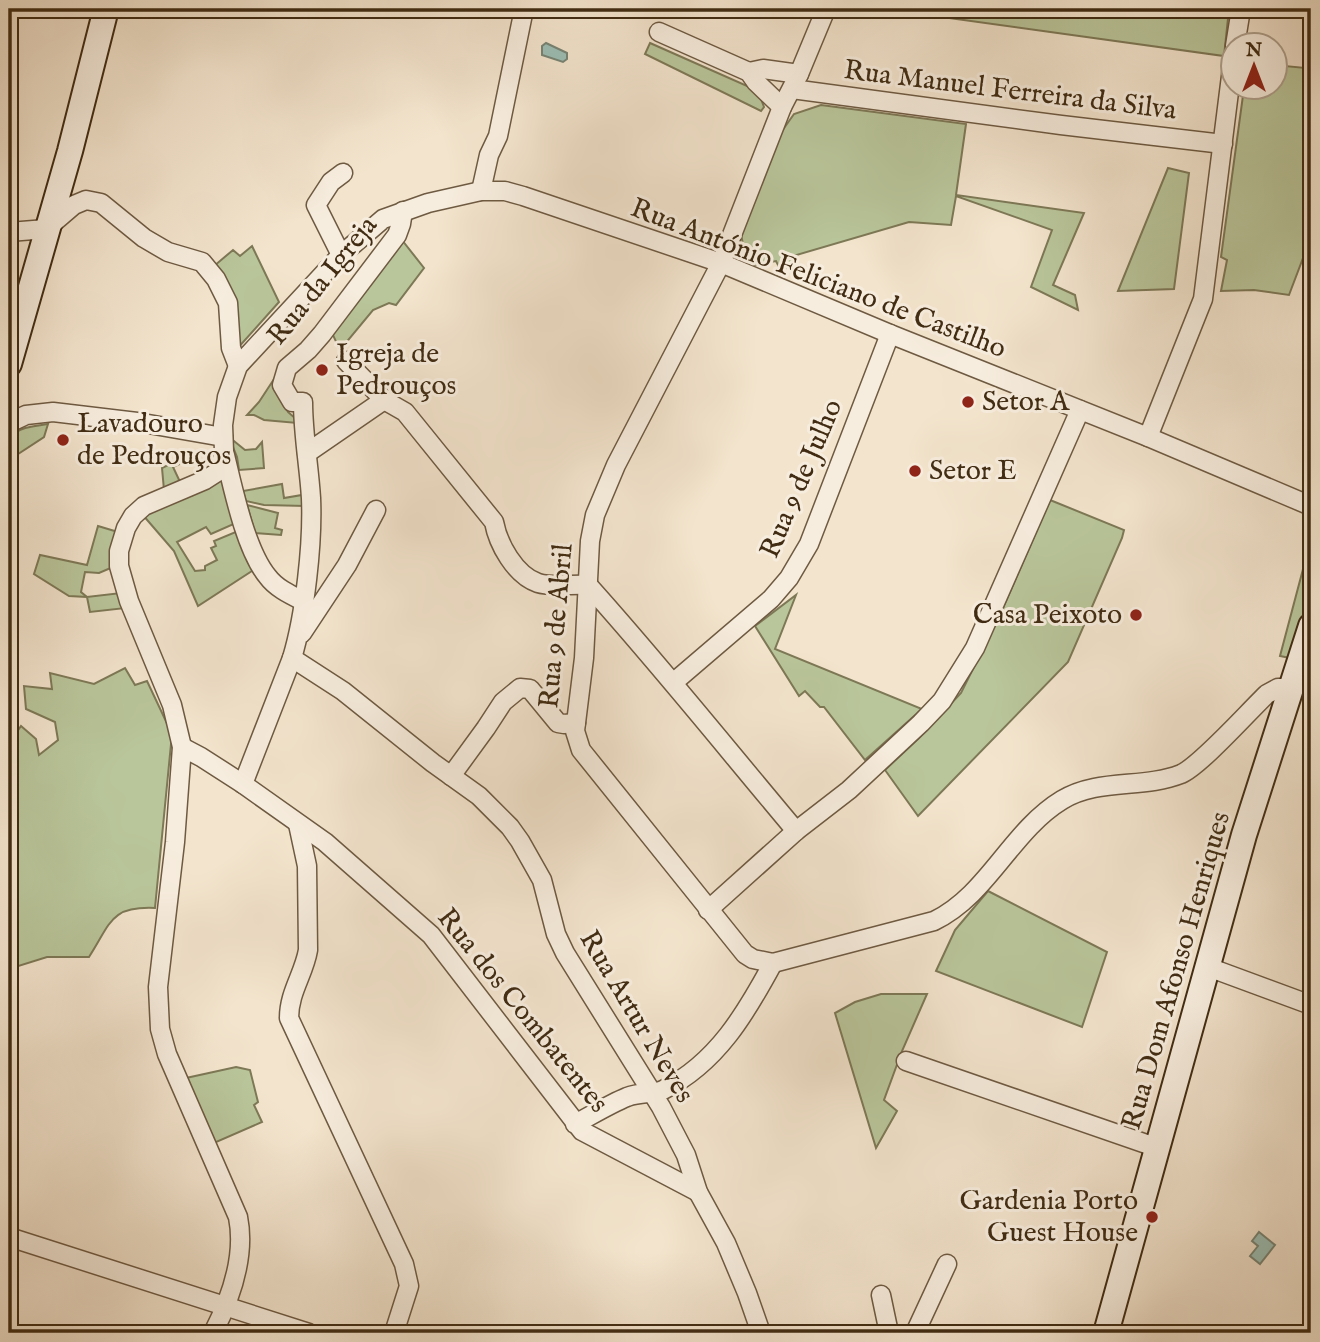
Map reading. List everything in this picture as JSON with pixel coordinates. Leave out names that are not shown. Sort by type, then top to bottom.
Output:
[{"type":"main road","points":[[9,364],[106,9]]},
{"type":"main road","points":[[9,329],[35,267]]},
{"type":"main road","name":"Rua Dom Afonso Henriques","points":[[1106,1333],[1247,825],[1311,626]]},
{"type":"street","points":[[481,191],[489,156],[498,136],[524,9]]},
{"type":"street","name":"Rua 9 de Abril","points":[[774,963],[753,959],[746,954],[581,750],[575,731],[584,658],[592,528],[616,465],[721,263],[782,107],[826,9]]},
{"type":"street","points":[[1238,32],[1241,9]]},
{"type":"street","name":"Rua Manuel Ferreira da Silva","points":[[659,32],[749,72],[782,107]]},
{"type":"street","name":"Rua Manuel Ferreira da Silva","points":[[749,72],[762,69],[795,82],[1142,135],[1223,144]]},
{"type":"street","points":[[1148,437],[1203,299],[1229,102]]},
{"type":"street","points":[[341,255],[316,205],[331,182],[343,173]]},
{"type":"street","name":"Rua António Feliciano de Castilho","points":[[213,1333],[234,1285],[241,1234],[238,1217],[166,1054],[159,1018],[158,987],[175,842],[182,747],[172,705],[129,601],[119,566],[119,551],[126,528],[144,506],[213,476],[222,465],[226,397],[238,366],[341,255],[383,219],[447,198],[481,191],[505,191],[523,196],[721,263],[1311,506]]},
{"type":"street","points":[[9,232],[46,229],[74,205],[86,201],[101,203],[156,245],[177,257],[202,262],[216,279],[228,303],[231,348],[238,366]]},
{"type":"street","name":"Rua da Igreja","points":[[298,638],[311,499],[303,402],[292,402],[282,385],[287,368],[308,350],[397,235],[402,211]]},
{"type":"street","name":"Rua 9 de Julho","points":[[674,682],[771,599],[800,562],[890,334]]},
{"type":"street","points":[[346,361],[384,400],[405,412],[494,522],[503,552],[516,566],[537,583],[588,585],[674,682],[681,695],[796,831]]},
{"type":"street","points":[[307,453],[384,400]]},
{"type":"street","points":[[708,909],[796,831],[849,790],[922,723],[958,679],[989,618],[1080,410]]},
{"type":"street","points":[[9,423],[26,415],[53,412],[137,422],[224,444],[249,537],[261,568],[269,580],[303,601]]},
{"type":"street","points":[[243,784],[298,638],[347,565],[376,510]]},
{"type":"street","name":"Rua Artur Neves","points":[[292,658],[343,691],[478,796],[520,841],[542,880],[556,934],[565,953],[651,1091],[686,1155],[698,1192],[726,1243],[761,1333]]},
{"type":"street","points":[[575,1124],[626,1097],[651,1091],[660,1092],[703,1063],[718,1049],[750,1006],[774,963],[945,916],[962,904],[1031,827],[1060,801],[1088,790],[1184,773],[1267,694],[1278,688],[1291,688]]},
{"type":"street","points":[[451,776],[486,729],[494,713],[514,690],[530,689],[558,723],[576,723]]},
{"type":"street","name":"Rua dos Combatentes","points":[[182,747],[243,784],[325,842],[431,936],[531,1063],[575,1124],[589,1135],[698,1192]]},
{"type":"street","points":[[298,824],[307,866],[308,950],[306,962],[292,992],[289,1018],[404,1264],[409,1286],[394,1333]]},
{"type":"street","points":[[1208,967],[1311,1005]]},
{"type":"street","points":[[906,1062],[1158,1148]]},
{"type":"street","points":[[9,1237],[309,1333]]},
{"type":"street","points":[[915,1333],[947,1264]]},
{"type":"street","points":[[881,1295],[889,1333]]},
{"type":"green space","points":[[884,9],[1229,9],[1227,32],[1218,32],[1218,55]]},
{"type":"green space","points":[[1311,19],[1311,237],[1289,295],[1254,290],[1221,291],[1227,260],[1221,257],[1242,102],[1288,102],[1288,66],[1305,68]]},
{"type":"green space","points":[[650,43],[754,89],[764,107],[761,111],[645,54]]},
{"type":"green space","points":[[821,105],[966,124],[956,195],[1084,213],[1053,285],[1075,295],[1078,310],[1031,287],[1052,230],[956,196],[951,225],[909,222],[793,256],[791,267],[780,269],[776,261],[754,265],[745,255],[741,234],[782,131],[794,114]]},
{"type":"green space","points":[[1168,168],[1189,173],[1174,289],[1118,291]]},
{"type":"green space","points":[[402,240],[424,268],[396,305],[389,303],[373,310],[340,350],[331,331]]},
{"type":"green space","points":[[252,246],[279,302],[237,349],[214,266],[233,250],[240,256]]},
{"type":"green space","points":[[274,379],[288,412],[297,423],[264,420],[247,415]]},
{"type":"green space","points":[[48,424],[44,437],[9,460],[13,435],[22,429]]},
{"type":"green space","points":[[229,437],[245,450],[256,449],[262,442],[264,468],[239,470]]},
{"type":"green space","points":[[182,458],[184,462],[173,467],[181,484],[164,490],[162,468]]},
{"type":"green space","points":[[223,478],[236,523],[211,534],[206,527],[177,542],[195,571],[205,570],[205,566],[217,560],[211,548],[216,546],[214,541],[238,531],[255,569],[198,606],[174,551],[142,514]]},
{"type":"green space","points":[[282,484],[284,498],[302,495],[305,506],[264,505],[246,501],[243,491]]},
{"type":"green space","points":[[1050,500],[1124,530],[1122,538],[1068,662],[918,816],[885,770],[961,693],[999,617]]},
{"type":"green space","points":[[247,505],[278,513],[275,528],[282,530],[281,535],[255,533]]},
{"type":"green space","points":[[98,526],[118,532],[113,567],[99,573],[85,572],[81,592],[87,597],[69,596],[34,574],[40,555],[87,565]]},
{"type":"green space","points":[[1311,539],[1311,589],[1290,658],[1280,656]]},
{"type":"green space","points":[[121,593],[126,608],[90,612],[87,597]]},
{"type":"green space","points":[[796,595],[775,649],[922,709],[865,760],[824,707],[820,707],[805,691],[799,696],[755,626]]},
{"type":"green space","points":[[125,668],[135,685],[147,681],[172,734],[155,908],[129,910],[113,919],[89,957],[47,957],[9,969],[9,743],[21,726],[36,739],[39,755],[58,740],[55,722],[26,709],[24,686],[52,689],[50,673],[94,684]]},
{"type":"green space","points":[[988,891],[1107,952],[1082,1027],[936,971],[955,930]]},
{"type":"green space","points":[[881,994],[927,994],[884,1100],[897,1111],[876,1148],[835,1013],[855,1002]]},
{"type":"green space","points":[[236,1067],[250,1070],[258,1102],[254,1105],[262,1122],[214,1143],[186,1078]]},
{"type":"water","points":[[546,43],[567,53],[567,59],[563,62],[542,55],[542,46]]},
{"type":"water","points":[[1259,1232],[1275,1245],[1260,1264],[1250,1256],[1258,1246],[1252,1241]]},
{"type":"place","name":"Igreja de Pedrouços","points":[[322,370]]},
{"type":"place","name":"Setor A","points":[[968,402]]},
{"type":"place","name":"Lavadouro de Pedrouços","points":[[63,440]]},
{"type":"place","name":"Setor E","points":[[915,471]]},
{"type":"place","name":"Casa Peixoto","points":[[1136,615]]},
{"type":"place","name":"Gardenia Porto Guest House","points":[[1152,1217]]}]
